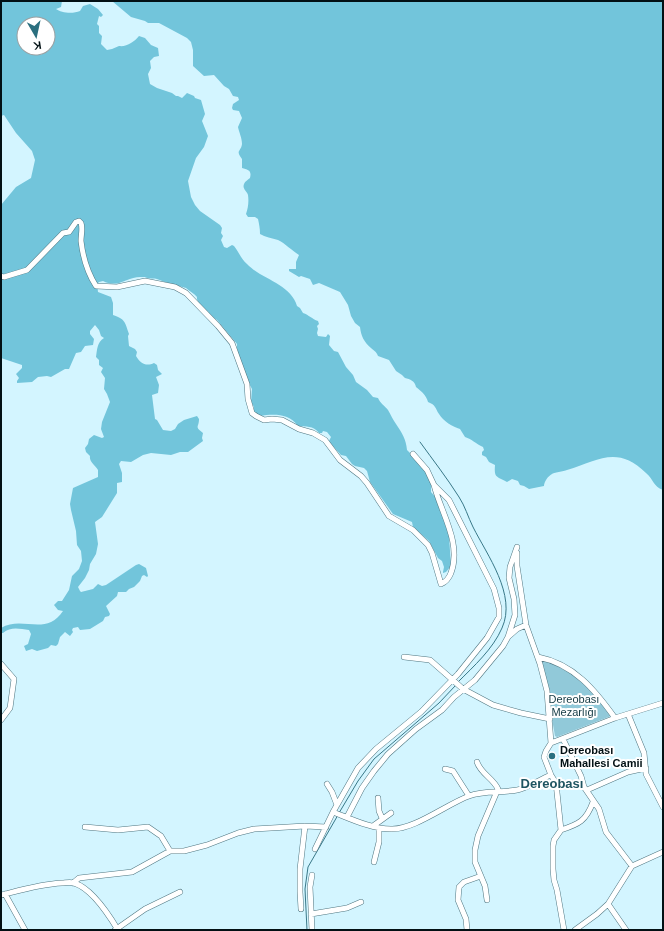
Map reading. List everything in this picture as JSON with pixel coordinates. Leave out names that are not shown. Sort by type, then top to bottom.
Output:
[{"type":"street","points":[[1,276],[4,277],[27,270],[63,233],[69,232],[76,222],[79,221],[82,227],[81,241],[85,263],[88,273],[96,286],[117,287],[145,280],[162,283],[182,290],[196,302],[232,343],[247,384],[252,413],[264,420],[272,418],[282,420],[298,429],[313,433],[325,440],[340,460],[361,476],[367,483],[389,516],[413,530],[428,545],[432,553],[441,584],[449,577],[454,563],[454,554],[449,526],[427,470],[412,454]]},
{"type":"street","points":[[315,849],[333,812],[358,768],[376,749],[421,712],[458,674],[493,629],[499,617],[499,608],[494,589],[449,500],[434,485]]},
{"type":"street","points":[[508,637],[515,615],[514,599],[509,578],[510,567],[517,547],[517,566],[526,625],[538,657],[547,691],[551,744]]},
{"type":"street","points":[[347,817],[362,788],[374,770],[388,754],[416,729],[442,710],[463,689],[475,680],[508,637],[526,625]]},
{"type":"street","points":[[404,657],[430,660],[463,689],[493,705],[550,719]]},
{"type":"street","points":[[538,657],[551,660],[588,684],[598,694],[615,718]]},
{"type":"street","points":[[1,664],[14,679],[10,708],[1,720]]},
{"type":"street","points":[[561,830],[556,783],[544,757],[551,744],[615,718],[663,703]]},
{"type":"street","points":[[628,714],[644,753],[646,774],[663,807]]},
{"type":"street","points":[[563,739],[586,788],[600,813],[606,832],[632,866]]},
{"type":"street","points":[[477,762],[479,768],[496,784],[498,789],[478,836],[474,856],[485,886],[487,900]]},
{"type":"street","points":[[556,783],[575,783],[586,788],[628,772],[646,768]]},
{"type":"street","points":[[445,769],[453,771],[469,796]]},
{"type":"street","points":[[333,812],[379,828],[392,830],[422,820],[469,796],[481,792],[520,790],[551,775]]},
{"type":"street","points":[[327,784],[337,805]]},
{"type":"street","points":[[378,798],[379,810],[382,818]]},
{"type":"street","points":[[564,930],[554,880],[554,840],[561,830],[584,820],[589,813],[593,802]]},
{"type":"street","points":[[373,826],[382,818],[391,813]]},
{"type":"street","points":[[73,883],[79,878],[132,872],[170,851],[184,851],[207,845],[238,833],[254,830],[305,826],[326,827]]},
{"type":"street","points":[[301,909],[300,869],[305,826]]},
{"type":"street","points":[[85,827],[118,830],[148,827],[161,836],[170,851]]},
{"type":"street","points":[[374,862],[379,842],[379,828]]},
{"type":"street","points":[[575,930],[608,904],[632,866],[663,852]]},
{"type":"street","points":[[312,875],[310,887],[312,930]]},
{"type":"street","points":[[467,930],[466,919],[458,900],[459,886],[464,882],[481,876]]},
{"type":"street","points":[[25,930],[3,895],[47,884],[73,883],[81,887],[94,898],[117,930],[145,909],[180,892]]},
{"type":"street","points":[[311,914],[347,908],[361,902]]},
{"type":"street","points":[[608,904],[626,930]]},
{"type":"green space","name":"Dereobası Mezarlığı","points":[[545,659],[575,676],[591,689],[611,716],[557,737],[555,736],[542,662]]},
{"type":"shaded area","points":[[1,1],[62,1],[61,7],[56,9],[71,13],[80,11],[83,6],[90,4],[98,9],[103,15],[101,17],[99,16],[97,24],[99,26],[99,33],[102,36],[101,44],[107,50],[128,45],[139,36],[145,38],[151,45],[158,48],[159,56],[154,57],[150,61],[151,68],[148,74],[150,84],[182,98],[187,93],[194,96],[195,98],[201,100],[205,114],[202,121],[208,136],[204,147],[196,158],[188,181],[191,197],[195,205],[200,211],[220,225],[223,236],[221,240],[224,247],[227,248],[232,245],[234,246],[247,264],[289,292],[303,313],[318,321],[318,336],[326,337],[328,334],[330,336],[329,345],[334,351],[338,352],[356,382],[367,390],[373,397],[378,398],[388,410],[403,436],[407,450],[425,468],[431,482],[431,492],[439,501],[449,536],[451,566],[446,572],[443,573],[444,567],[442,561],[438,558],[429,541],[413,527],[412,522],[393,514],[370,482],[367,471],[364,468],[355,466],[346,456],[341,455],[330,443],[329,441],[331,437],[327,432],[323,431],[322,433],[319,433],[317,430],[312,428],[298,426],[290,419],[280,415],[260,416],[254,412],[254,407],[251,402],[252,389],[242,370],[237,344],[217,320],[209,315],[208,311],[205,311],[195,294],[186,288],[145,277],[132,278],[113,284],[103,281],[97,284],[98,292],[111,297],[113,303],[113,315],[120,318],[124,322],[129,334],[129,346],[137,352],[136,356],[139,361],[148,365],[154,363],[157,365],[158,370],[162,374],[156,377],[159,385],[158,393],[152,395],[155,419],[163,430],[171,431],[184,420],[197,416],[199,419],[198,428],[203,433],[203,441],[188,452],[180,452],[171,455],[151,453],[143,455],[131,462],[121,461],[119,464],[122,473],[122,482],[117,483],[117,493],[102,517],[95,522],[98,544],[96,554],[90,564],[85,578],[78,587],[81,592],[93,589],[98,584],[102,586],[106,585],[139,564],[146,568],[148,576],[142,576],[140,581],[134,587],[126,592],[118,592],[117,596],[106,606],[110,614],[109,616],[105,617],[103,621],[90,629],[80,630],[78,627],[73,628],[73,632],[70,636],[65,632],[60,637],[56,646],[51,645],[48,648],[37,651],[32,649],[26,651],[24,646],[28,644],[31,634],[29,630],[9,629],[1,633],[1,628],[9,625],[49,623],[56,619],[63,611],[58,610],[54,605],[58,601],[62,601],[69,590],[72,576],[79,569],[82,561],[81,551],[77,545],[76,531],[70,504],[73,488],[98,477],[98,470],[91,462],[90,456],[86,452],[85,448],[89,439],[94,435],[102,438],[104,437],[101,429],[102,422],[110,402],[104,389],[105,378],[101,372],[103,368],[99,365],[99,360],[96,357],[99,344],[104,338],[101,336],[95,325],[90,331],[90,334],[94,339],[93,345],[85,346],[81,352],[76,353],[69,369],[65,369],[51,377],[38,377],[32,382],[17,383],[19,378],[16,374],[22,368],[22,365],[1,358],[1,205],[16,187],[31,178],[35,160],[32,151],[16,133],[4,115],[1,116]]},
{"type":"shaded area","points":[[112,1],[663,1],[663,490],[657,487],[649,476],[636,464],[626,459],[617,457],[598,459],[553,474],[546,479],[544,486],[529,489],[520,485],[518,481],[512,479],[507,482],[496,476],[495,465],[489,462],[486,457],[482,455],[484,450],[483,447],[465,437],[460,429],[443,419],[413,382],[396,371],[389,360],[378,356],[376,352],[366,343],[362,336],[360,327],[355,323],[351,316],[348,305],[340,292],[319,283],[313,285],[310,279],[301,276],[299,277],[289,271],[289,269],[296,269],[296,262],[299,255],[284,243],[260,234],[258,219],[255,217],[248,217],[246,214],[248,195],[244,189],[244,186],[245,182],[250,178],[250,173],[242,168],[242,159],[239,152],[242,144],[238,127],[242,118],[239,111],[233,110],[232,108],[233,104],[239,100],[238,97],[233,96],[229,89],[224,86],[214,75],[204,76],[193,66],[193,50],[191,42],[187,38],[159,23],[148,23],[131,17]]},
{"type":"waterway","points":[[420,442],[461,500],[498,576],[506,602],[506,615],[502,628],[494,643],[483,657],[458,682]]},
{"type":"waterway","points":[[339,813],[358,781],[374,759],[439,703],[456,685]]},
{"type":"waterway","points":[[307,930],[305,889],[308,867],[338,815]]},
{"type":"place","name":"Dereobası Mahallesi Camii","points":[[552,756]]},
{"type":"district","name":"Dereobası","points":[[552,783]]}]
